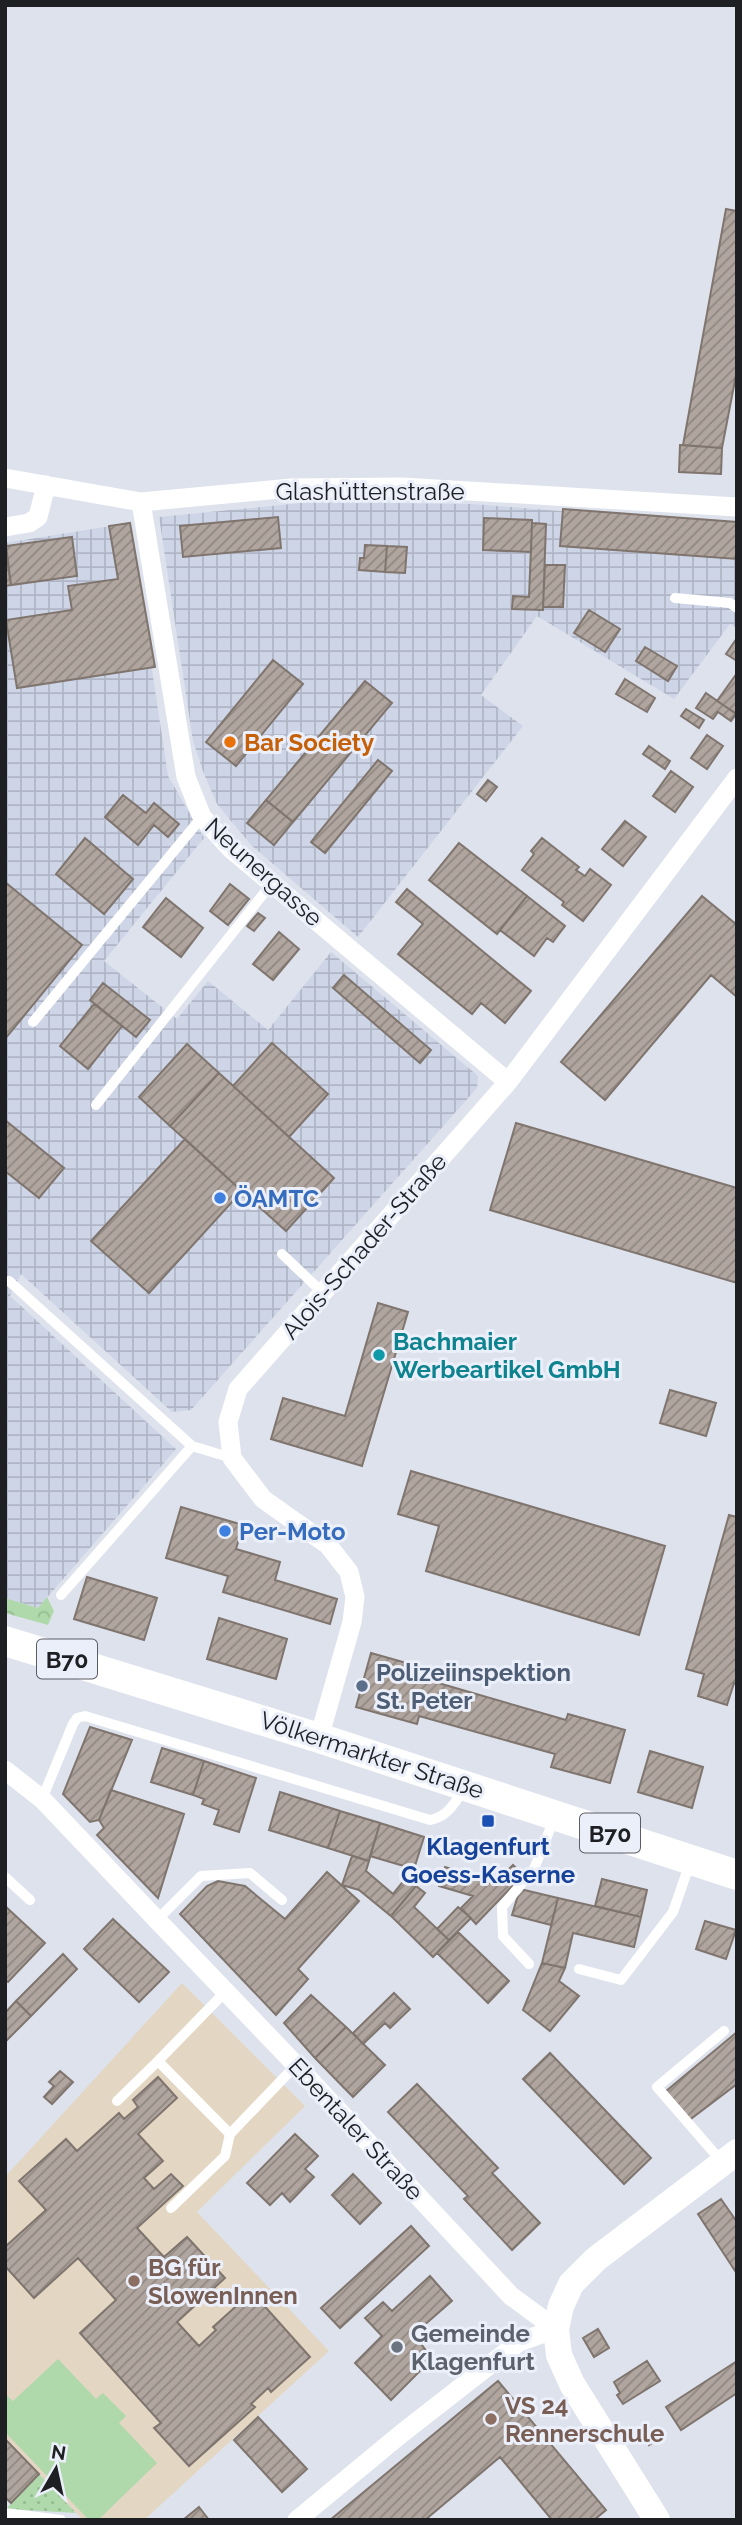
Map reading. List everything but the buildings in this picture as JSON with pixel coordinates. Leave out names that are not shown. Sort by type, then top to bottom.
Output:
[{"type":"main road","name":"Völkermarkter Straße","points":[[5,1641],[318,1738],[737,1875]]},
{"type":"main road","points":[[657,2520],[572,2384],[559,2355],[556,2329],[561,2306],[571,2284],[579,2275],[596,2259],[730,2157]]},
{"type":"street","name":"Glashüttenstraße","points":[[5,478],[141,502],[291,488],[402,487],[737,506]]},
{"type":"street","points":[[5,527],[29,523],[38,517],[46,485]]},
{"type":"street","name":"Neunergasse","points":[[141,502],[186,778],[202,817],[231,849],[508,1082]]},
{"type":"street","name":"Alois-Schader-Straße","points":[[232,1458],[228,1422],[237,1390],[508,1082],[737,778]]},
{"type":"street","points":[[232,1458],[263,1499],[328,1545],[349,1572],[355,1597],[352,1622],[318,1738]]},
{"type":"street","name":"Ebentaler Straße","points":[[5,1770],[42,1799],[296,2065],[511,2296],[556,2329]]},
{"type":"street","points":[[297,2520],[519,2342],[556,2329]]},
{"type":"lane","points":[[675,598],[730,603],[737,608]]},
{"type":"lane","points":[[33,1023],[202,817]]},
{"type":"lane","points":[[96,1105],[272,883]]},
{"type":"lane","points":[[282,1254],[323,1293]]},
{"type":"lane","points":[[9,1281],[192,1446],[232,1458]]},
{"type":"lane","points":[[61,1595],[192,1446]]},
{"type":"lane","points":[[42,1799],[73,1724],[77,1718],[85,1716],[430,1820],[440,1819],[447,1814],[467,1786]]},
{"type":"lane","points":[[529,1964],[503,1936],[502,1907],[534,1869],[556,1815]]},
{"type":"lane","points":[[579,1969],[621,1980],[673,1912],[691,1859]]},
{"type":"lane","points":[[157,1920],[201,1875],[250,1872],[282,1899]]},
{"type":"lane","points":[[5,1877],[30,1900]]},
{"type":"lane","points":[[117,2101],[226,1991]]},
{"type":"lane","points":[[724,2031],[657,2087],[730,2157]]},
{"type":"lane","points":[[158,2061],[230,2134]]},
{"type":"lane","points":[[171,2208],[225,2156],[230,2134],[296,2065]]},
{"type":"lane","points":[[5,2513],[61,2520]]},
{"type":"shaded area","points":[[311,502],[472,504],[737,525],[737,628],[730,624],[674,699],[537,616],[481,695],[523,726],[358,937],[251,845],[217,804],[193,741],[159,517]]},
{"type":"shaded area","points":[[130,523],[168,776],[204,838],[104,961],[177,1019],[208,981],[268,1030],[331,952],[478,1076],[477,1088],[191,1410],[172,1412],[21,1274],[10,1296],[176,1449],[38,1608],[5,1598],[5,543]]},
{"type":"shaded area","name":"BG für SlowenInnen","points":[[182,1983],[305,2106],[197,2212],[329,2351],[144,2520],[83,2520],[5,2439],[5,2177]]},
{"type":"green space","points":[[47,1597],[54,1611],[48,1625],[5,1613],[5,1598],[38,1608]]},
{"type":"green space","points":[[58,2359],[96,2399],[103,2393],[126,2416],[119,2423],[157,2463],[98,2520],[89,2520],[5,2432],[5,2394],[13,2401]]},
{"type":"green space","points":[[39,2474],[76,2513],[6,2509]]},
{"type":"place","name":"Bar Society","points":[[230,742]]},
{"type":"place","name":"ÖAMTC","points":[[220,1198]]},
{"type":"place","name":"Bachmaier Werbeartikel GmbH","points":[[379,1355]]},
{"type":"place","name":"Per-Moto","points":[[225,1531]]},
{"type":"place","name":"Polizeiinspektion St. Peter","points":[[362,1686]]},
{"type":"place","name":"Klagenfurt Goess-Kaserne","points":[[488,1821]]},
{"type":"place","name":"BG für SlowenInnen","points":[[134,2281]]},
{"type":"place","name":"Gemeinde Klagenfurt","points":[[397,2347]]},
{"type":"place","name":"VS 24 Rennerschule","points":[[491,2419]]}]
